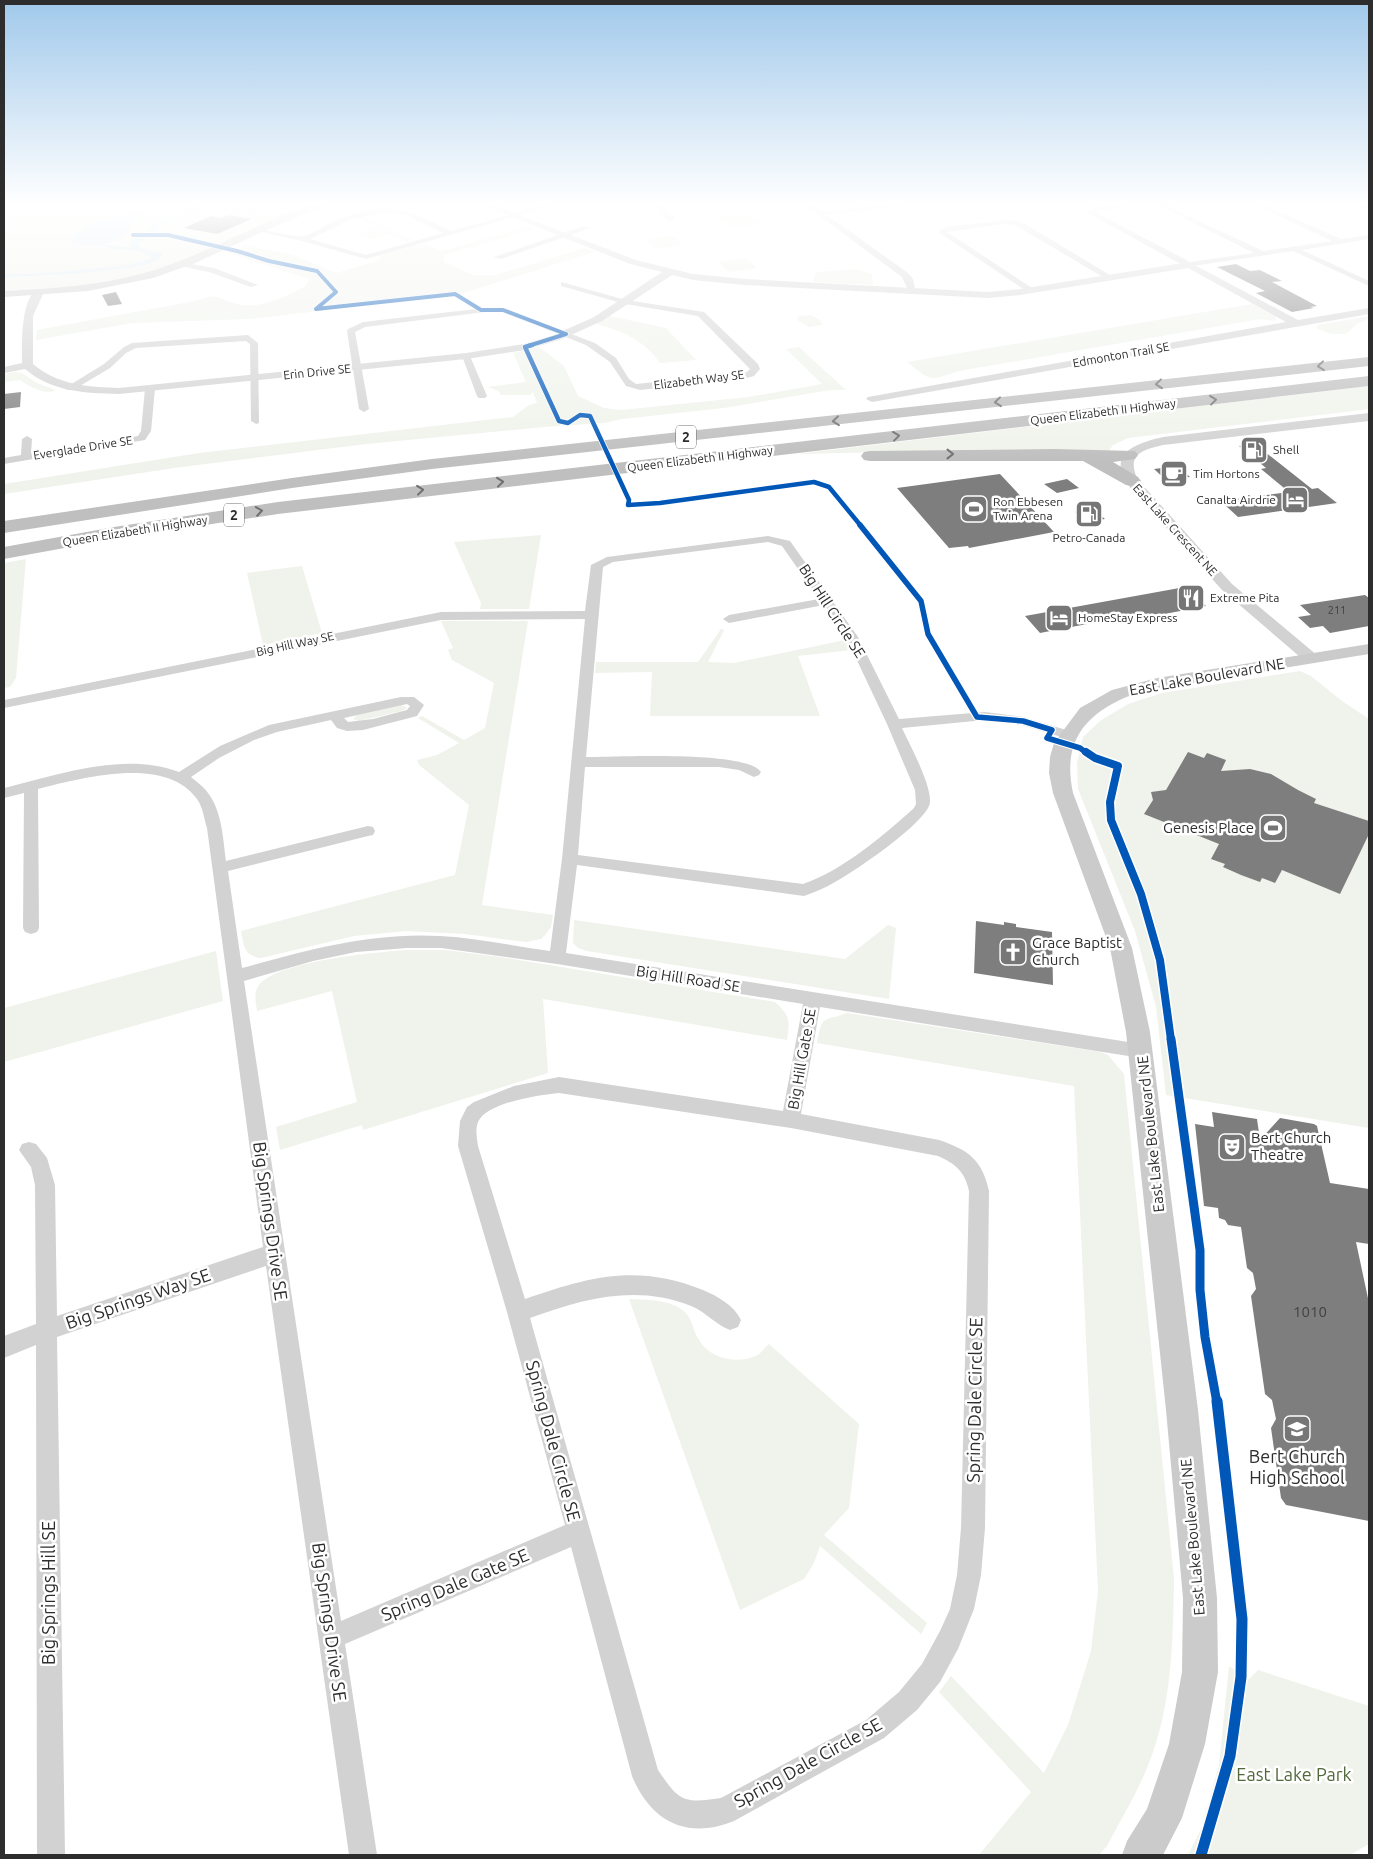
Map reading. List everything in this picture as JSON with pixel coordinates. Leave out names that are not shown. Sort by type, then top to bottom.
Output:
[{"type":"highway","name":"Queen Elizabeth II Highway","points":[[4,526],[292,483],[562,450],[1369,360]]},
{"type":"highway","name":"Queen Elizabeth II Highway","points":[[4,553],[278,508],[1369,381]]},
{"type":"highway","points":[[562,450],[872,399]]},
{"type":"highway","points":[[534,478],[592,477],[829,457],[945,454],[1054,454],[1116,457],[1129,455]]},
{"type":"highway","points":[[1054,454],[1093,459],[1132,482]]},
{"type":"main road","points":[[4,294],[75,290]]},
{"type":"main road","name":"East Lake Boulevard NE","points":[[1141,1855],[1163,1818],[1188,1744],[1200,1672],[1200,1615],[1182,1410],[1141,1051],[1121,948],[1063,793],[1060,757],[1068,735],[1087,712],[1103,701],[1125,692],[1157,684],[1369,650]]},
{"type":"street","points":[[583,290],[624,302]]},
{"type":"street","name":"Erin Drive SE","points":[[27,366],[46,380],[70,388],[119,391],[466,356],[525,347],[566,334],[598,319],[642,290]]},
{"type":"street","points":[[875,290],[966,295],[1006,294],[1031,290]]},
{"type":"street","points":[[1234,290],[1297,324]]},
{"type":"street","points":[[4,370],[27,366],[28,316],[39,292]]},
{"type":"street","name":"Elizabeth Way SE","points":[[566,334],[600,349],[614,361],[625,381],[635,387],[746,375],[751,374],[755,370],[755,366],[704,315],[624,302]]},
{"type":"street","points":[[364,409],[350,331],[363,325],[495,309],[566,334]]},
{"type":"street","name":"Edmonton Trail SE","points":[[872,399],[1369,311]]},
{"type":"street","points":[[70,388],[108,366],[123,350],[135,344],[248,338],[254,343],[256,422]]},
{"type":"street","points":[[466,356],[482,396]]},
{"type":"street","name":"Everglade Drive SE","points":[[4,461],[141,438],[146,431],[150,389]]},
{"type":"street","points":[[1129,455],[1141,447],[1163,441],[1369,417]]},
{"type":"street","points":[[26,457],[27,440]]},
{"type":"street","name":"East Lake Crescent NE","points":[[1129,455],[1126,468],[1132,482],[1227,587],[1312,658]]},
{"type":"street","name":"Big Hill Circle SE","points":[[557,958],[570,859],[596,568],[601,562],[611,559],[768,539],[780,541],[790,546],[852,637],[894,724],[922,790],[923,804],[914,816],[875,847],[822,884],[813,888],[790,890],[570,859]]},
{"type":"street","points":[[729,619],[827,601]]},
{"type":"street","name":"Big Hill Way SE","points":[[4,704],[422,619],[460,616],[591,615]]},
{"type":"street","points":[[181,777],[206,759],[254,735],[274,728],[401,701],[409,700],[417,705],[412,713],[353,727],[342,726],[337,715]]},
{"type":"street","points":[[894,724],[962,717],[994,717],[1023,721],[1068,735]]},
{"type":"street","points":[[578,762],[719,762],[743,766],[754,772]]},
{"type":"street","name":"Big Springs Drive SE","points":[[4,793],[116,769],[159,771],[181,777],[195,787],[203,796],[209,809],[220,868],[274,1254],[363,1855]]},
{"type":"street","points":[[30,928],[31,787]]},
{"type":"street","points":[[220,868],[368,831]]},
{"type":"street","name":"Big Hill Road SE","points":[[235,978],[313,954],[356,946],[407,942],[457,944],[557,958],[1141,1051]]},
{"type":"street","name":"Big Hill Gate SE","points":[[791,1120],[812,999]]},
{"type":"street","name":"Spring Dale Circle SE","points":[[559,1085],[791,1120],[939,1148],[956,1154],[977,1177],[979,1191],[973,1528],[969,1575],[962,1608],[950,1640],[931,1673],[908,1701],[875,1729],[724,1811],[695,1816],[677,1811],[659,1795],[646,1776],[518,1312],[468,1146],[466,1133],[468,1123],[474,1113],[485,1105],[520,1092],[559,1085]]},
{"type":"street","name":"Big Springs Hill SE","points":[[29,1150],[40,1164],[45,1185],[51,1855]]},
{"type":"street","name":"Big Springs Way SE","points":[[4,1347],[47,1330],[274,1254]]},
{"type":"street","points":[[518,1312],[581,1290],[617,1283],[658,1285],[685,1293],[714,1305],[730,1320]]},
{"type":"street","name":"Spring Dale Gate SE","points":[[332,1637],[578,1532]]},
{"type":"green space","points":[[298,290],[474,290],[457,295],[249,319],[132,323],[36,340],[37,330],[204,298],[216,297],[243,305],[258,305],[284,297]]},
{"type":"green space","points":[[1252,304],[1275,316],[1276,321],[1260,319],[959,371],[936,378],[931,378],[921,373],[907,362]]},
{"type":"green space","points":[[811,315],[820,320],[822,325],[809,327],[797,320],[799,316]]},
{"type":"green space","points":[[610,316],[666,328],[696,360],[660,363],[640,342],[624,333],[596,324]]},
{"type":"green space","points":[[1369,316],[1369,319],[1358,323],[1346,334],[1331,334],[1316,328],[1318,325]]},
{"type":"green space","points":[[539,347],[564,366],[578,396],[604,408],[621,410],[749,397],[822,384],[786,349],[799,347],[846,390],[830,390],[724,408],[622,419],[604,423],[366,444],[174,468],[4,494],[4,484],[199,453],[513,417],[529,405],[537,403],[533,392],[530,395],[501,395],[498,391],[488,387],[526,382],[513,353]]},
{"type":"green space","points":[[22,373],[37,383],[56,390],[52,392],[42,391],[20,380],[4,382],[4,374]]},
{"type":"green space","points":[[1369,386],[1369,409],[1128,438],[1113,445],[1107,453],[920,451],[797,454]]},
{"type":"green space","points":[[541,535],[529,609],[480,609],[481,603],[454,542]]},
{"type":"green space","points":[[26,559],[16,678],[10,687],[4,688],[4,563]]},
{"type":"green space","points":[[302,566],[322,633],[263,645],[247,573]]},
{"type":"green space","points":[[441,621],[528,621],[482,905],[553,915],[551,927],[541,939],[526,942],[465,934],[406,931],[354,936],[261,958],[251,955],[246,949],[241,931],[455,875],[469,805],[419,765],[417,760],[437,755],[459,743],[418,718],[422,716],[464,740],[485,728],[494,683],[452,660],[448,650],[453,648]]},
{"type":"green space","points":[[721,629],[724,630],[708,662],[734,663],[845,640],[851,650],[798,656],[820,716],[650,716],[652,672],[595,673],[596,662],[698,662]]},
{"type":"green space","points":[[1300,671],[1311,676],[1342,701],[1369,719],[1369,1128],[1166,1095],[1156,1007],[1135,931],[1078,789],[1077,763],[1083,737],[1100,721],[1128,704],[1162,693]]},
{"type":"green space","points":[[401,705],[407,708],[402,711],[359,721],[353,719],[357,715]]},
{"type":"green space","points":[[574,920],[845,959],[888,925],[896,928],[889,999],[587,951],[578,948],[573,943]]},
{"type":"green space","points":[[407,950],[445,950],[500,957],[775,1002],[784,1011],[788,1019],[787,1040],[543,999],[548,1073],[363,1130],[362,1125],[280,1150],[276,1127],[357,1102],[332,991],[257,1011],[255,995],[257,988],[269,977],[306,964],[328,959]]},
{"type":"green space","points":[[216,951],[223,1001],[4,1062],[4,1008]]},
{"type":"green space","points":[[847,1013],[1101,1052],[1108,1055],[1124,1074],[1174,1579],[1173,1627],[1170,1675],[1162,1722],[1155,1745],[1133,1798],[1107,1846],[1099,1855],[979,1855],[1031,1792],[939,1692],[951,1676],[1044,1773],[1068,1725],[1091,1651],[1098,1591],[1074,1086],[817,1043],[825,1020]]},
{"type":"green space","points":[[629,1299],[666,1302],[679,1308],[688,1315],[697,1337],[704,1347],[717,1356],[742,1360],[758,1355],[769,1344],[859,1424],[849,1508],[824,1535],[927,1623],[921,1634],[820,1546],[814,1563],[804,1579],[740,1610]]},
{"type":"green space","name":"East Lake Park","points":[[1229,1666],[1249,1679],[1258,1670],[1369,1706],[1369,1844],[1350,1855],[1188,1855],[1202,1827],[1219,1765]]},
{"type":"building","points":[[1263,290],[1287,290],[1317,306],[1292,312],[1256,293],[1265,291]]},
{"type":"building","points":[[116,292],[122,304],[108,306],[102,295]]},
{"type":"building","points":[[21,392],[20,407],[4,409],[4,394]]},
{"type":"building","points":[[1255,444],[1312,489],[1318,488],[1337,503],[1238,517],[1226,506],[1236,503],[1234,501],[1239,501],[1237,499],[1289,492],[1261,469],[1266,468],[1239,446]]},
{"type":"building","name":"Tim Hortons","points":[[1178,466],[1190,477],[1166,480],[1154,469]]},
{"type":"building","name":"Ron Ebbesen Twin Arena","points":[[1000,474],[1054,532],[969,548],[968,546],[949,548],[897,488]]},
{"type":"building","points":[[1067,479],[1079,488],[1057,493],[1044,484]]},
{"type":"building","name":"Petro-Canada","points":[[1092,508],[1105,519],[1088,522],[1075,512]]},
{"type":"building","points":[[1185,587],[1206,606],[1113,624],[1108,620],[1040,633],[1025,616]]},
{"type":"building","points":[[1365,595],[1369,598],[1369,626],[1330,633],[1323,626],[1310,628],[1298,617],[1311,615],[1300,605]]},
{"type":"building","name":"Genesis Place","points":[[1188,752],[1204,758],[1207,753],[1226,760],[1221,771],[1250,769],[1271,774],[1316,799],[1314,803],[1369,821],[1369,834],[1340,894],[1282,870],[1275,883],[1262,878],[1260,882],[1241,875],[1223,867],[1225,864],[1211,859],[1219,844],[1144,814],[1153,800],[1151,792],[1166,790]]},
{"type":"building","name":"Grace Baptist Church","points":[[976,921],[1004,925],[1004,922],[1016,924],[1016,927],[1052,932],[1053,985],[974,973]]},
{"type":"building","name":"Bert Church High School","points":[[1212,1112],[1257,1119],[1260,1140],[1280,1118],[1314,1124],[1317,1126],[1330,1183],[1369,1189],[1369,1244],[1356,1242],[1369,1303],[1369,1521],[1286,1505],[1281,1498],[1271,1428],[1276,1419],[1272,1400],[1265,1394],[1251,1296],[1256,1289],[1253,1273],[1247,1268],[1241,1227],[1228,1225],[1225,1220],[1219,1218],[1218,1208],[1204,1206],[1195,1124],[1214,1127]]},
{"type":"cycle path","points":[[316,309],[336,292],[334,290]]},
{"type":"cycle path","points":[[316,309],[455,294],[481,310],[503,310],[566,334]]},
{"type":"cycle path","points":[[566,334],[525,347],[559,421],[568,423],[580,415],[590,416],[629,500],[628,505],[660,503],[814,482],[829,487],[921,601],[928,634],[977,717],[1023,721],[1052,730],[1047,738],[1080,748],[1095,758],[1118,766],[1110,802],[1111,820],[1141,894],[1160,960],[1200,1250],[1200,1290],[1205,1337],[1216,1391],[1242,1619],[1241,1677],[1230,1756],[1201,1855]]},
{"type":"place","name":"Shell","points":[[1254,450]]},
{"type":"place","name":"Tim Hortons","points":[[1174,474]]},
{"type":"place","name":"Canalta Airdrie","points":[[1295,500]]},
{"type":"place","name":"Ron Ebbesen Twin Arena","points":[[974,509]]},
{"type":"place","name":"Petro-Canada","points":[[1089,514]]},
{"type":"place","name":"Extreme Pita","points":[[1191,598]]},
{"type":"place","name":"HomeStay Express","points":[[1059,618]]},
{"type":"place","name":"Genesis Place","points":[[1273,828]]},
{"type":"place","name":"Grace Baptist Church","points":[[1013,952]]},
{"type":"place","name":"Bert Church Theatre","points":[[1232,1147]]},
{"type":"place","name":"Bert Church High School","points":[[1297,1429]]}]
